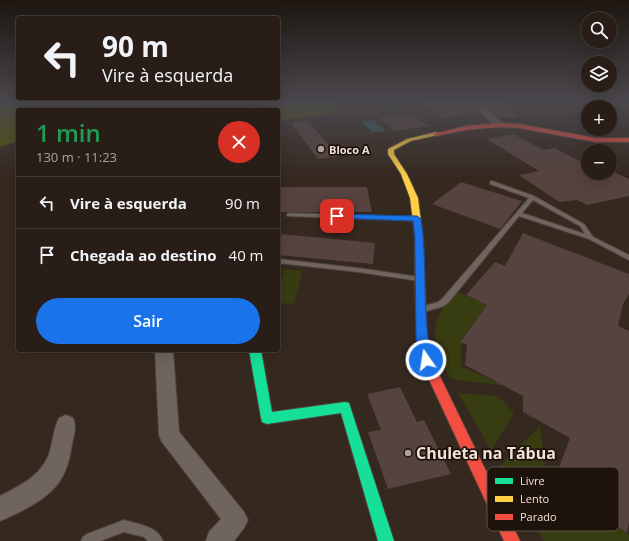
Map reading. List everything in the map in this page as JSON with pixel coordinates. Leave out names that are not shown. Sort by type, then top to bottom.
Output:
[{"type":"street","points":[[474,127],[409,140],[391,149],[391,154],[404,174],[414,198],[419,237],[422,339],[426,360],[487,489]]},
{"type":"street","points":[[526,127],[596,140],[629,140]]},
{"type":"street","points":[[164,352],[169,435],[236,520],[218,541]]},
{"type":"street","points":[[255,352],[267,418],[345,407],[386,541]]},
{"type":"street","points":[[0,509],[38,487],[50,476],[56,463],[66,424]]},
{"type":"street","points":[[507,531],[512,541]]},
{"type":"lane","points":[[492,183],[532,196],[582,225],[591,238]]},
{"type":"lane","points":[[422,310],[441,304],[445,301],[532,196]]},
{"type":"lane","points":[[518,214],[591,238],[629,258]]},
{"type":"lane","points":[[289,215],[417,219]]},
{"type":"lane","points":[[280,261],[358,270],[421,280]]},
{"type":"lane","points":[[87,541],[91,538],[124,526],[147,532],[157,541]]},
{"type":"green space","points":[[0,127],[16,127],[16,142],[0,147]]},
{"type":"green space","points":[[284,269],[302,271],[294,304],[280,303],[280,283]]},
{"type":"green space","points":[[456,291],[487,305],[461,340],[461,366],[505,386],[451,379],[444,366],[436,344],[436,324],[440,314]]},
{"type":"green space","points":[[458,393],[496,396],[514,413],[491,450]]},
{"type":"green space","points":[[540,426],[546,467],[499,467]]},
{"type":"green space","points":[[619,528],[629,535],[629,541],[544,541],[538,531],[619,531]]},
{"type":"water","points":[[367,127],[382,127],[386,131],[372,132]]},
{"type":"building","points":[[294,127],[313,127],[338,156],[318,159]]},
{"type":"building","points":[[390,127],[421,127],[395,131]]},
{"type":"building","points":[[513,134],[544,150],[555,148],[581,162],[581,180],[617,180],[617,173],[629,179],[629,196],[587,205],[577,200],[559,202],[519,175],[539,171],[487,139]]},
{"type":"building","points":[[461,182],[522,201],[500,229],[432,204]]},
{"type":"building","points":[[280,187],[367,187],[372,212],[280,212]]},
{"type":"building","points":[[523,233],[629,274],[629,294],[623,304],[618,326],[629,331],[629,522],[627,533],[619,528],[619,467],[559,467],[570,438],[523,412],[523,396],[465,365],[467,345],[460,342],[487,305],[466,295],[495,262],[505,266]]},
{"type":"building","points":[[282,234],[375,243],[373,264],[280,255],[280,240]]},
{"type":"building","name":"Chuleta na Tábua","points":[[400,387],[417,422],[424,420],[451,474],[388,489],[368,432],[381,430],[367,394]]},
{"type":"traffic: fast","points":[[255,352],[267,418],[345,407],[386,541]]},
{"type":"traffic: slow","points":[[420,285],[419,237],[414,198],[404,174],[391,154],[391,149],[409,140],[436,134]]},
{"type":"traffic: jam","points":[[436,134],[474,127]]},
{"type":"traffic: jam","points":[[526,127],[596,140],[629,140]]},
{"type":"traffic: jam","points":[[420,285],[422,339],[426,360],[487,488]]},
{"type":"traffic: jam","points":[[507,531],[512,541]]},
{"type":"place","name":"Bloco A","points":[[321,149]]},
{"type":"place","name":"Chuleta na Tábua","points":[[408,453]]},
{"type":"route","points":[[337,216],[417,219],[419,237],[422,339],[426,360]]}]
